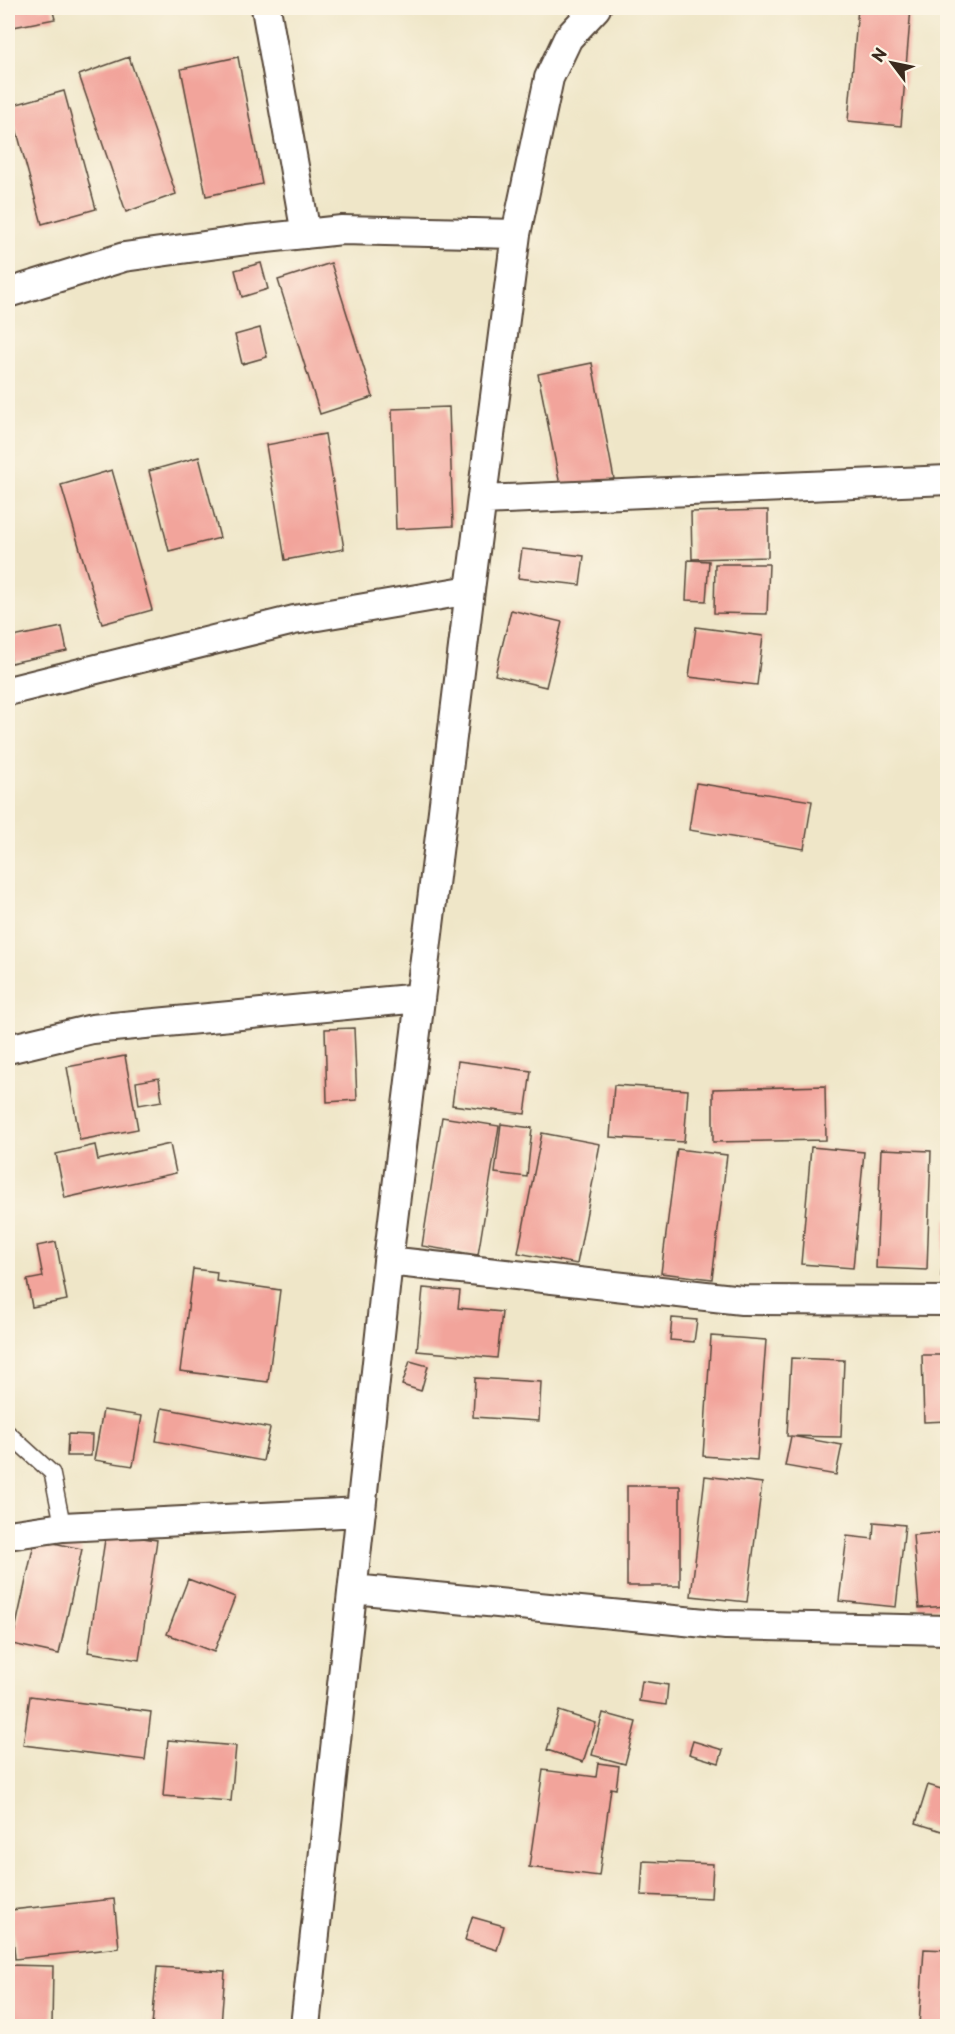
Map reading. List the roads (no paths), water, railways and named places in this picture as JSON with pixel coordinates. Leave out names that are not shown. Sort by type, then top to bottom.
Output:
[{"type":"street","points":[[266,8],[306,234]]},
{"type":"street","points":[[305,2026],[388,1261],[516,234],[549,78],[568,38],[596,8]]},
{"type":"street","points":[[8,293],[124,257],[306,234],[342,230],[516,234]]},
{"type":"street","points":[[482,500],[948,480]]},
{"type":"street","points":[[8,691],[294,620],[470,590]]},
{"type":"street","points":[[8,1049],[93,1029],[420,998]]},
{"type":"street","points":[[388,1261],[742,1300],[948,1301]]},
{"type":"street","points":[[8,1535],[63,1527],[361,1512]]},
{"type":"street","points":[[353,1588],[726,1625],[948,1630]]},
{"type":"lane","points":[[8,1433],[52,1473],[63,1527]]}]
